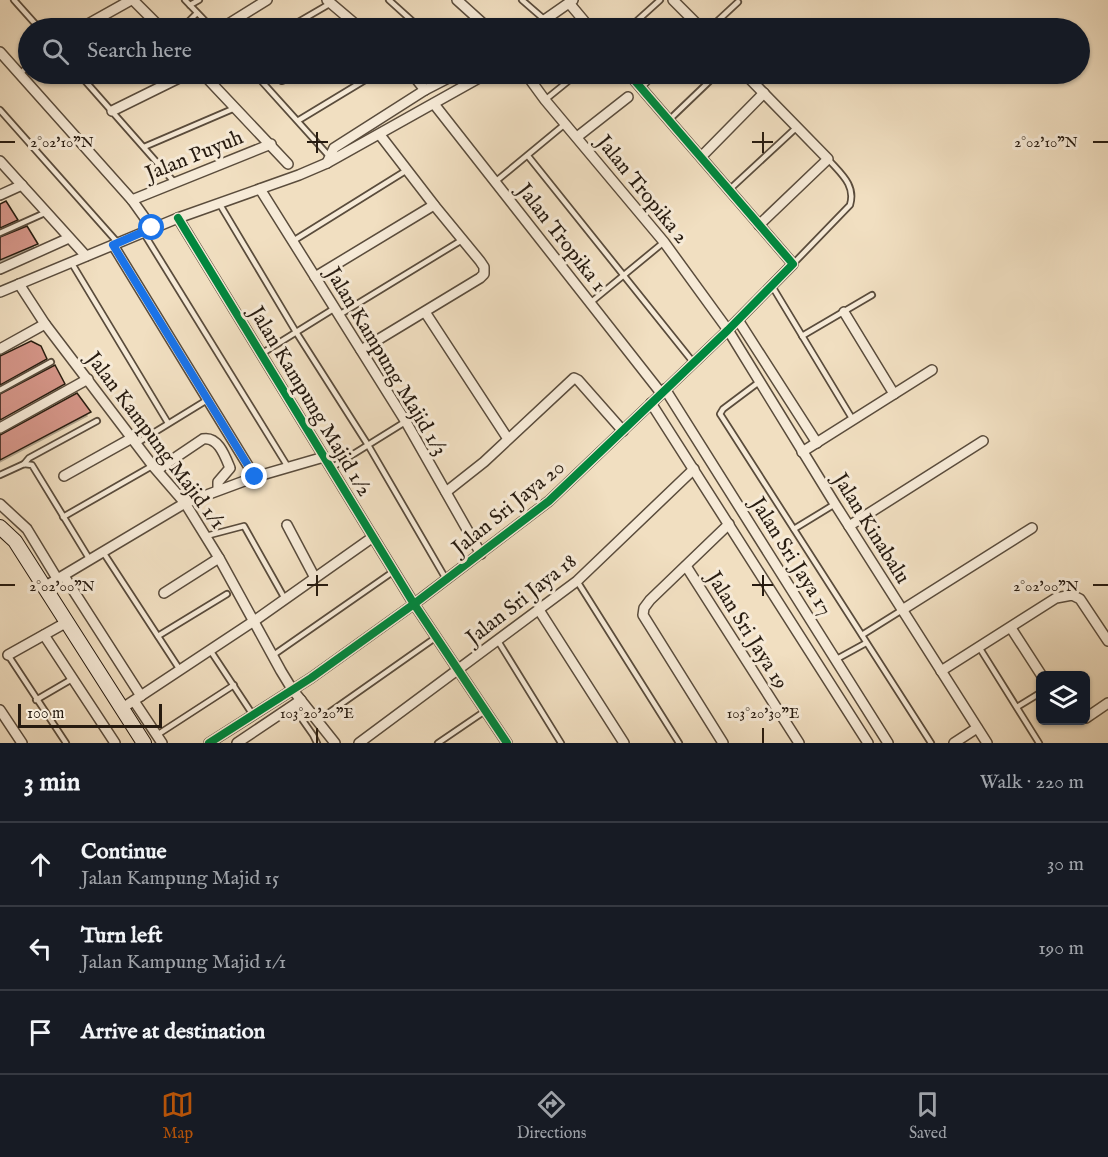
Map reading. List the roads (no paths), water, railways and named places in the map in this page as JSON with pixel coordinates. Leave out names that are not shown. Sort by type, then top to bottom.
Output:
[{"type":"street","points":[[99,18],[132,0],[151,18]]},
{"type":"street","points":[[238,18],[267,0]]},
{"type":"street","points":[[457,0],[477,18]]},
{"type":"street","points":[[673,0],[690,18]]},
{"type":"street","points":[[550,18],[571,2],[583,18]]},
{"type":"street","points":[[334,3],[350,18]]},
{"type":"street","points":[[0,52],[18,72]]},
{"type":"street","points":[[29,84],[132,200],[148,230]]},
{"type":"street","points":[[112,111],[167,84]]},
{"type":"street","points":[[213,84],[288,164]]},
{"type":"street","points":[[420,84],[425,90]]},
{"type":"street","points":[[328,160],[334,148],[437,84]]},
{"type":"street","points":[[0,292],[148,230],[260,189],[328,160],[380,135],[469,84]]},
{"type":"street","name":"Jalan Tropika 2","points":[[533,84],[664,242],[728,330]]},
{"type":"street","points":[[755,84],[828,159],[759,225]]},
{"type":"street","points":[[640,86],[793,264]]},
{"type":"street","points":[[700,157],[764,93]]},
{"type":"street","points":[[577,137],[628,97]]},
{"type":"street","name":"Jalan Tropika 1","points":[[434,104],[590,303],[663,391]]},
{"type":"street","points":[[361,350],[480,279],[484,274],[484,267],[480,261],[434,206],[380,135]]},
{"type":"street","name":"Jalan Puyuh","points":[[132,200],[271,144]]},
{"type":"street","points":[[0,161],[86,256]]},
{"type":"street","points":[[1,195],[22,185]]},
{"type":"street","name":"Jalan Kampung Majid 1/3","points":[[260,189],[406,422],[481,554]]},
{"type":"street","points":[[315,277],[434,206]]},
{"type":"street","name":"Jalan Kampung Majid 1/2","points":[[178,218],[414,604],[507,743]]},
{"type":"street","points":[[0,269],[69,238]]},
{"type":"street","points":[[115,244],[255,477]]},
{"type":"street","name":"Jalan Sri Jaya 20","points":[[209,743],[292,689],[414,604],[549,501],[728,330],[793,264]]},
{"type":"street","name":"Jalan Kampung Majid 1/1","points":[[19,284],[45,324],[184,503],[219,558],[292,689],[335,743]]},
{"type":"street","points":[[425,312],[508,440]]},
{"type":"street","points":[[844,312],[894,394]]},
{"type":"street","points":[[738,320],[817,443]]},
{"type":"street","points":[[0,349],[45,324]]},
{"type":"street","name":"Jalan Kinabalu","points":[[728,330],[802,452],[987,743]]},
{"type":"street","points":[[802,452],[932,370]]},
{"type":"street","points":[[446,492],[484,462],[574,378],[623,431]]},
{"type":"street","points":[[0,428],[88,379]]},
{"type":"street","name":"Jalan Sri Jaya 17","points":[[663,391],[888,743]]},
{"type":"street","name":"Jalan Sri Jaya 17","points":[[651,403],[868,743]]},
{"type":"street","points":[[155,468],[208,438],[220,448],[230,468],[218,482],[218,490]]},
{"type":"street","points":[[64,476],[134,441]]},
{"type":"street","points":[[849,526],[983,441]]},
{"type":"street","points":[[44,587],[184,503],[255,477],[324,457]]},
{"type":"street","name":"Jalan Sri Jaya 18","points":[[359,743],[577,581],[694,468]]},
{"type":"street","points":[[0,504],[27,529],[61,578],[138,698],[159,739]]},
{"type":"street","points":[[723,743],[643,615],[644,608],[650,600],[729,524]]},
{"type":"street","points":[[287,525],[315,578]]},
{"type":"street","points":[[0,527],[15,541],[140,741]]},
{"type":"street","points":[[903,610],[1032,528]]},
{"type":"street","points":[[122,709],[254,621],[373,537]]},
{"type":"street","points":[[164,593],[219,558]]},
{"type":"street","name":"Jalan Sri Jaya 19","points":[[686,566],[799,743]]},
{"type":"street","points":[[940,671],[1056,598],[1072,595],[1084,604],[1108,641]]},
{"type":"street","points":[[539,610],[624,743]]},
{"type":"street","points":[[8,655],[67,622]]},
{"type":"street","points":[[1011,628],[1039,671]]},
{"type":"street","points":[[44,635],[115,743]]},
{"type":"street","points":[[237,743],[301,699]]},
{"type":"street","points":[[1090,715],[1108,703]]},
{"type":"street","points":[[0,710],[22,743]]},
{"type":"street","points":[[954,743],[977,728]]},
{"type":"lane","points":[[14,0],[30,18]]},
{"type":"lane","points":[[185,0],[202,18]]},
{"type":"lane","points":[[190,5],[199,0]]},
{"type":"lane","points":[[389,0],[409,18]]},
{"type":"lane","points":[[522,0],[543,18]]},
{"type":"lane","points":[[640,18],[660,0]]},
{"type":"lane","points":[[721,18],[738,2]]},
{"type":"lane","points":[[306,18],[334,3]]},
{"type":"lane","points":[[192,18],[197,13]]},
{"type":"lane","points":[[88,84],[175,183]]},
{"type":"lane","points":[[265,84],[299,120],[328,160]]},
{"type":"lane","points":[[299,120],[358,84]]},
{"type":"lane","points":[[545,100],[565,84]]},
{"type":"lane","points":[[669,120],[707,84]]},
{"type":"lane","points":[[144,147],[237,108]]},
{"type":"lane","points":[[0,110],[115,244]]},
{"type":"lane","points":[[495,182],[566,124]]},
{"type":"lane","points":[[729,190],[797,127]]},
{"type":"lane","points":[[528,156],[693,363]]},
{"type":"lane","points":[[793,264],[850,205],[853,195],[851,188],[828,159]]},
{"type":"lane","points":[[293,242],[407,170]]},
{"type":"lane","points":[[219,203],[296,332],[368,445],[446,579]]},
{"type":"lane","points":[[0,233],[46,212]]},
{"type":"lane","points":[[148,230],[288,467]]},
{"type":"lane","points":[[261,354],[296,332],[463,240]]},
{"type":"lane","points":[[590,303],[664,242]]},
{"type":"lane","points":[[71,262],[168,423]]},
{"type":"lane","points":[[771,284],[853,420]]},
{"type":"lane","points":[[802,336],[872,295]]},
{"type":"lane","points":[[0,390],[51,362]]},
{"type":"lane","points":[[759,382],[723,408],[720,414],[931,743]]},
{"type":"lane","points":[[134,441],[207,400]]},
{"type":"lane","points":[[0,475],[24,464],[29,458],[97,421]]},
{"type":"lane","points":[[331,468],[406,422]]},
{"type":"lane","points":[[24,464],[32,465],[90,560]]},
{"type":"lane","points":[[63,517],[155,468]]},
{"type":"lane","points":[[794,530],[835,504]]},
{"type":"lane","points":[[205,536],[244,526],[285,599]]},
{"type":"lane","points":[[104,552],[180,670]]},
{"type":"lane","points":[[272,656],[394,571]]},
{"type":"lane","points":[[577,581],[677,742]]},
{"type":"lane","points":[[158,636],[227,594]]},
{"type":"lane","points":[[862,635],[903,610]]},
{"type":"lane","points":[[317,721],[436,637]]},
{"type":"lane","points":[[498,641],[561,743]]},
{"type":"lane","points":[[835,660],[866,643]]},
{"type":"lane","points":[[979,648],[1039,743]]},
{"type":"lane","points":[[210,650],[253,715]]},
{"type":"lane","points":[[8,655],[66,743]]},
{"type":"lane","points":[[36,699],[72,679]]},
{"type":"lane","points":[[159,739],[234,686]]},
{"type":"lane","points":[[1017,707],[1036,696]]},
{"type":"lane","points":[[292,705],[314,735],[316,743]]},
{"type":"lane","points":[[438,743],[485,710]]}]
